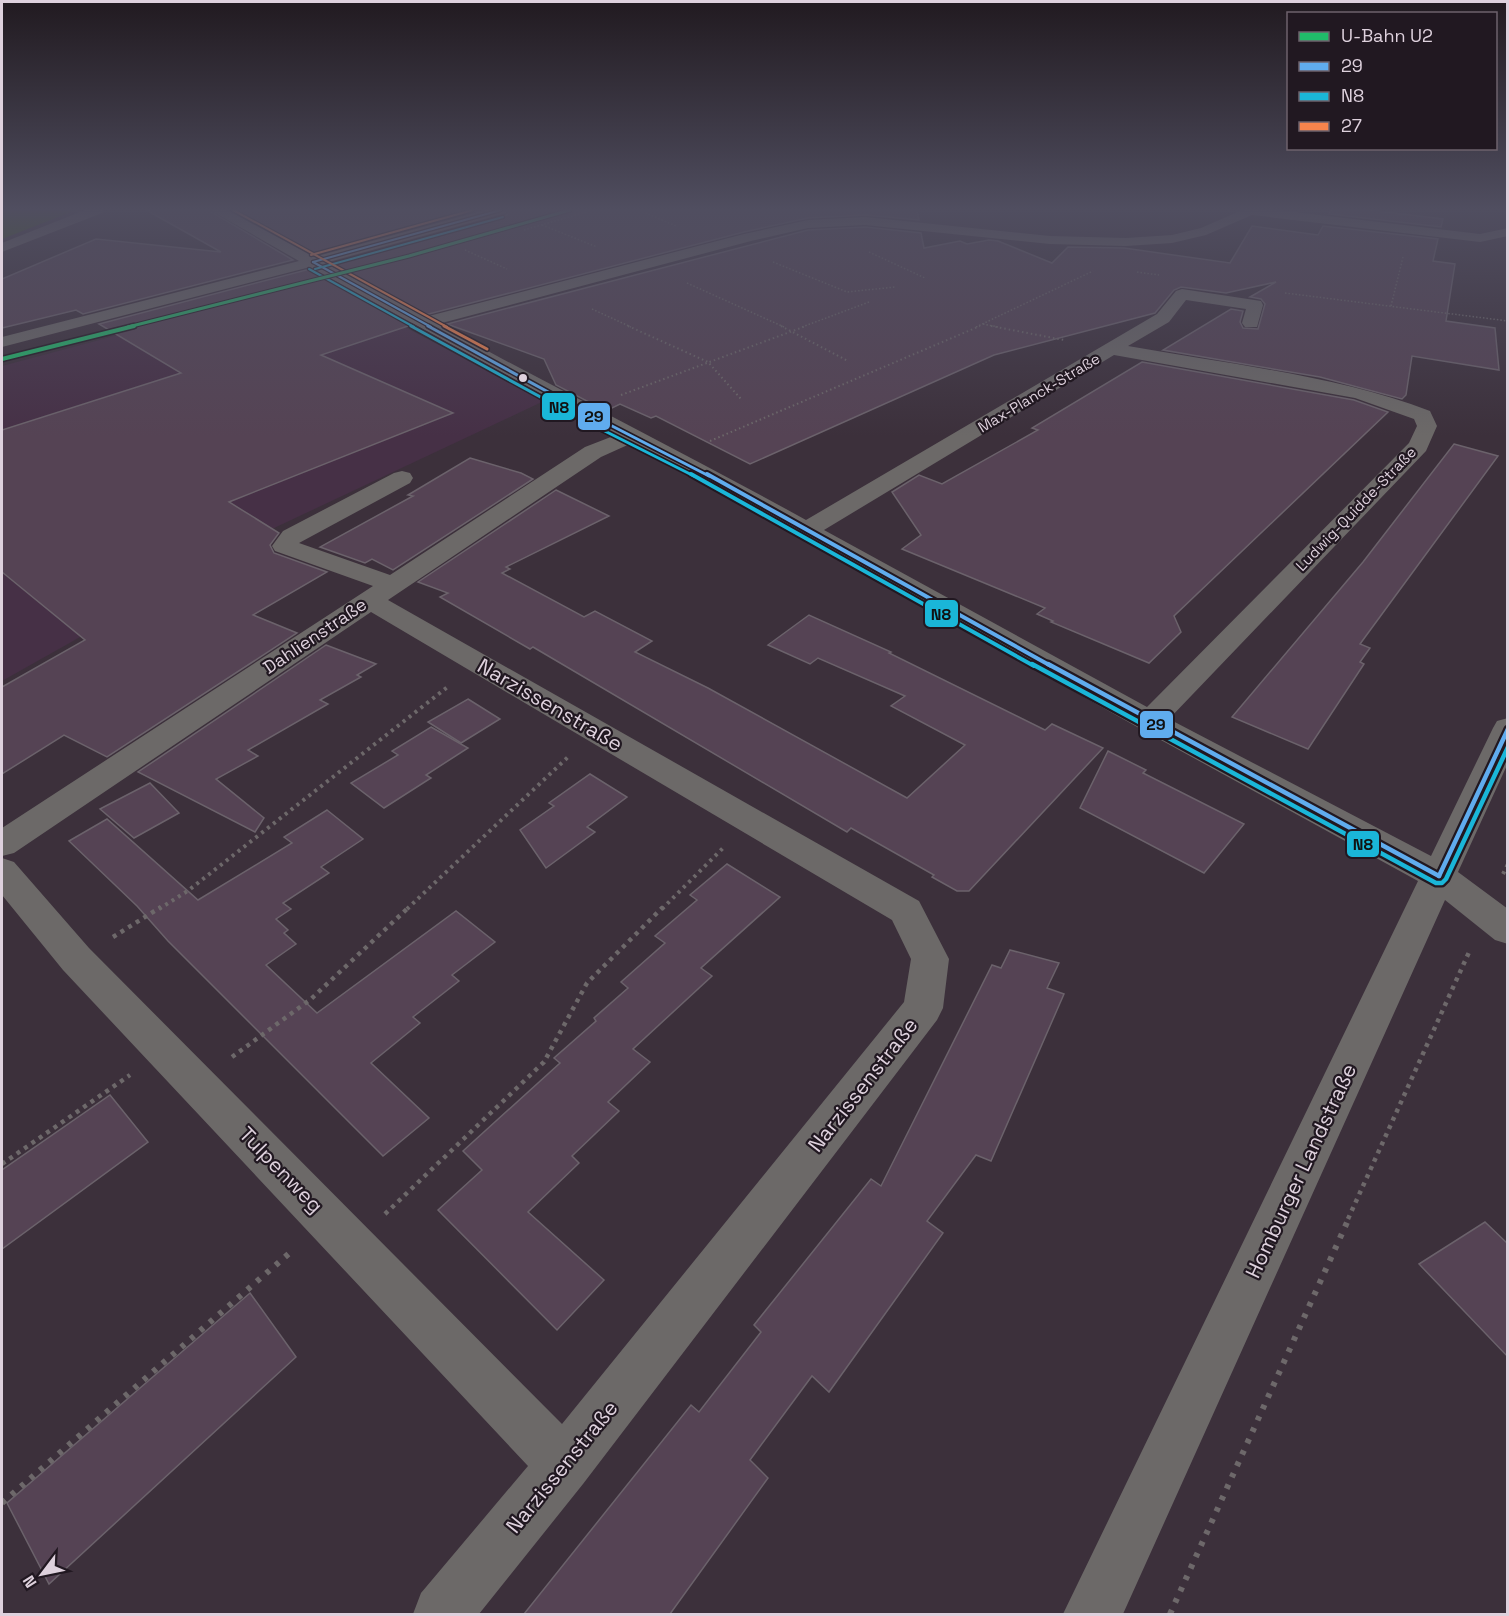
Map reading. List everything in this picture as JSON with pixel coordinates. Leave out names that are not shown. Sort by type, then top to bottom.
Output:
[{"type":"street","points":[[2,342],[222,285]]},
{"type":"street","points":[[356,285],[581,410],[674,456],[808,529],[1149,721],[1439,876],[1497,922]]},
{"type":"street","points":[[424,323],[568,285]]},
{"type":"street","name":"Max-Planck-Straße","points":[[808,529],[1163,318],[1182,294],[1255,305],[1251,323]]},
{"type":"street","name":"Ludwig-Quidde-Straße","points":[[1112,349],[1357,393],[1423,415],[1427,426],[1418,446],[1149,721]]},
{"type":"street","name":"Dahlienstraße","points":[[2,844],[593,452],[632,436]]},
{"type":"street","name":"Narzissenstraße","points":[[402,478],[292,536],[284,546],[381,592],[478,663],[906,911],[930,959],[923,1008],[564,1465],[442,1614]]},
{"type":"street","name":"Homburger Landstraße","points":[[1093,1614],[1508,728]]},
{"type":"street","name":"Tulpenweg","points":[[2,871],[76,959],[564,1465]]},
{"type":"path","points":[[691,285],[793,331],[848,362]]},
{"type":"path","points":[[831,285],[847,292],[894,287]]},
{"type":"path","points":[[674,456],[982,324],[1064,285]]},
{"type":"path","points":[[1391,306],[1396,285]]},
{"type":"path","points":[[551,290],[708,362],[741,399]]},
{"type":"path","points":[[1275,291],[1508,321]]},
{"type":"path","points":[[581,410],[869,302]]},
{"type":"path","points":[[982,324],[1112,349]]},
{"type":"path","points":[[76,959],[189,890],[478,663]]},
{"type":"path","points":[[197,1083],[311,999],[595,732]]},
{"type":"path","points":[[2,1503],[340,1233],[544,1062],[587,983],[752,820]]},
{"type":"path","points":[[1170,1614],[1497,922]]},
{"type":"path","points":[[2,1164],[165,1051]]},
{"type":"shaded area","points":[[304,285],[324,285],[546,400],[272,529],[2,681],[2,366]]},
{"type":"building","points":[[2,285],[194,285],[83,314],[76,310],[2,328]]},
{"type":"building","points":[[247,285],[340,285],[411,325],[321,355],[453,413],[229,502],[279,533],[270,545],[274,553],[327,572],[253,615],[297,633],[107,757],[64,735],[2,774],[2,687],[85,640],[2,572],[2,430],[181,373],[99,324]]},
{"type":"building","points":[[370,285],[539,285],[425,315]]},
{"type":"building","points":[[595,285],[1260,285],[1226,293],[1181,287],[1174,290],[1155,313],[994,355],[750,464],[656,416],[651,418],[620,404],[606,411],[556,385],[544,359],[447,324]]},
{"type":"building","points":[[1270,285],[1452,285],[1446,321],[1495,328],[1499,370],[1412,356],[1406,395],[1402,399],[1320,377],[1163,350],[1231,309],[1243,311],[1240,322],[1243,328],[1258,329],[1265,304],[1261,299],[1250,297]]},
{"type":"building","points":[[1142,362],[1354,400],[1388,412],[1174,616],[1181,632],[1149,663],[1037,614],[1045,608],[902,549],[921,535],[892,492],[919,475],[942,484],[1038,430],[1032,428]]},
{"type":"building","points":[[1454,444],[1498,456],[1360,644],[1370,648],[1360,662],[1364,664],[1308,749],[1232,717],[1363,562]]},
{"type":"building","points":[[470,458],[521,473],[533,479],[393,570],[372,559],[365,563],[320,547],[413,496],[408,495]]},
{"type":"building","points":[[556,490],[609,516],[506,567],[510,569],[502,573],[584,617],[595,611],[652,641],[635,652],[708,688],[907,798],[965,745],[891,706],[905,696],[818,658],[810,664],[768,645],[809,615],[891,652],[889,653],[1045,730],[1052,724],[1103,748],[969,891],[957,891],[932,877],[934,875],[851,828],[847,832],[533,647],[530,649],[440,597],[448,593],[418,582]]},
{"type":"building","points":[[326,645],[376,664],[357,675],[361,677],[320,700],[328,704],[248,750],[258,756],[216,779],[264,818],[255,832],[138,772]]},
{"type":"building","points":[[468,699],[500,719],[461,743],[428,722]]},
{"type":"building","points":[[431,727],[468,748],[426,775],[431,778],[384,808],[351,783],[398,755],[392,751]]},
{"type":"building","points":[[1108,751],[1146,770],[1143,773],[1244,824],[1204,873],[1080,808]]},
{"type":"building","points":[[590,774],[627,797],[587,827],[595,832],[546,868],[520,830],[554,806],[549,803]]},
{"type":"building","points":[[150,783],[179,813],[134,838],[100,809]]},
{"type":"building","points":[[327,810],[363,839],[321,867],[329,873],[283,903],[291,909],[276,919],[288,930],[284,933],[296,944],[266,965],[317,1013],[456,911],[495,942],[452,975],[459,981],[413,1017],[420,1023],[371,1063],[429,1118],[383,1156],[168,941],[137,906],[69,841],[107,819],[198,900],[292,843],[284,837]]},
{"type":"building","points":[[727,864],[780,897],[701,968],[712,976],[633,1049],[650,1062],[608,1102],[619,1111],[572,1156],[579,1163],[528,1212],[604,1280],[557,1330],[438,1210],[482,1170],[463,1151],[560,1063],[554,1058],[596,1021],[594,1018],[628,988],[621,982],[665,943],[655,936],[697,900],[690,895]]},
{"type":"building","points":[[1010,950],[1059,963],[1047,988],[1064,994],[991,1161],[976,1155],[927,1221],[943,1233],[829,1392],[812,1376],[750,1460],[768,1478],[670,1614],[524,1614],[691,1405],[699,1412],[761,1332],[754,1325],[871,1179],[881,1186],[992,965],[1001,968]]},
{"type":"building","points":[[110,1095],[148,1142],[2,1249],[2,1170]]},
{"type":"building","points":[[1485,1222],[1508,1244],[1508,1357],[1419,1264]]},
{"type":"building","points":[[250,1293],[296,1357],[49,1584],[7,1503]]},
{"type":"metro line","name":"U2","points":[[2,359],[293,285]]},
{"type":"transit line","name":"N8","points":[[339,285],[577,417],[671,463],[1146,728],[1436,883],[1442,883],[1446,879],[1508,747]]},
{"type":"transit line","name":"29","points":[[355,285],[581,410],[674,456],[1150,721],[1439,876]]},
{"type":"transit line","name":"27","points":[[371,285],[487,349]]},
{"type":"transit line","name":"29","points":[[1439,876],[1508,729]]}]
